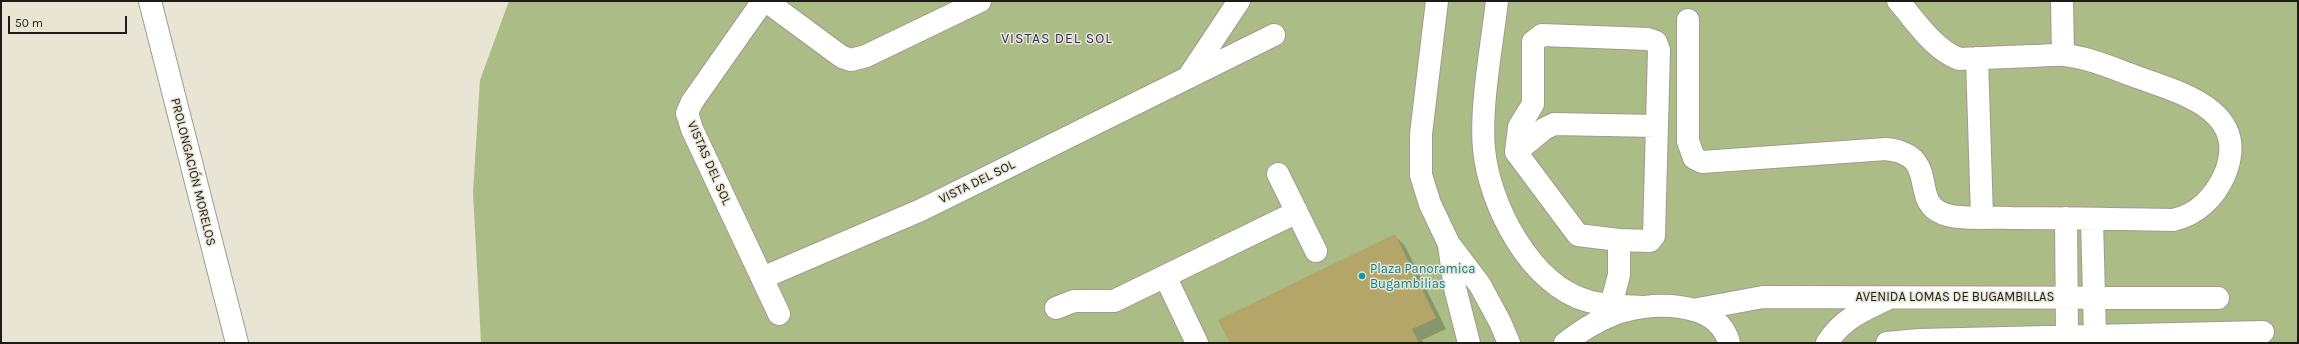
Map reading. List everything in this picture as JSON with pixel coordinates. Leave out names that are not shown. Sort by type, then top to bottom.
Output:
[{"type":"street","name":"PROLONGACIÓN MORELOS","points":[[150,1],[237,343]]},
{"type":"street","name":"VISTAS DEL SOL","points":[[763,1],[692,102],[687,113],[692,129],[779,314]]},
{"type":"street","points":[[766,1],[834,53],[851,60],[866,56],[980,1]]},
{"type":"street","name":"VISTA DEL SOL","points":[[1188,77],[1240,1]]},
{"type":"street","points":[[1437,1],[1421,134],[1420,175],[1430,204],[1449,244],[1480,285],[1500,322],[1509,343]]},
{"type":"street","points":[[1497,1],[1485,119],[1484,148],[1490,183],[1501,213],[1534,263],[1570,293],[1588,301],[1611,305],[1642,307]]},
{"type":"street","points":[[1688,20],[1688,141],[1694,158],[1702,162],[1886,149],[1897,150],[1916,161],[1922,173],[1926,196],[1930,205],[1945,215],[1982,217],[2173,220],[2192,214],[2201,207],[2220,186],[2228,163],[2229,143],[2225,129],[2216,114],[2192,96],[2082,58],[2063,55],[1959,59],[1950,55],[1936,44],[1898,1]]},
{"type":"street","points":[[2062,1],[2063,55]]},
{"type":"street","name":"VISTA DEL SOL","points":[[762,278],[922,210],[1274,35]]},
{"type":"street","points":[[1542,35],[1648,39],[1656,42],[1659,50],[1657,126],[1654,236],[1648,242],[1583,236],[1576,234],[1516,152],[1519,127],[1533,104],[1533,42],[1542,35]]},
{"type":"street","points":[[1977,58],[1982,217]]},
{"type":"street","points":[[1516,152],[1544,129],[1554,124],[1657,126]]},
{"type":"street","points":[[1278,174],[1316,251]]},
{"type":"street","points":[[1056,308],[1074,301],[1114,301],[1297,212]]},
{"type":"street","points":[[2066,218],[2067,336]]},
{"type":"street","points":[[2092,219],[2095,336]]},
{"type":"street","points":[[1611,305],[1619,275],[1619,240]]},
{"type":"street","points":[[1449,244],[1455,288],[1469,343]]},
{"type":"street","points":[[2066,262],[2093,261]]},
{"type":"street","points":[[1165,276],[1197,343]]},
{"type":"street","name":"AVENIDA LOMAS DE BUGAMBILLAS","points":[[1694,310],[1763,297],[2218,298]]},
{"type":"street","points":[[1827,343],[1843,323],[1863,310],[1891,297]]},
{"type":"street","points":[[1565,343],[1585,327],[1613,314],[1642,307],[1664,305],[1694,310],[1712,317],[1725,335],[1740,343]]},
{"type":"street","points":[[1887,343],[1919,340],[2263,332]]},
{"type":"green space","points":[[509,1],[2298,1],[2298,343],[481,343],[473,192],[480,80]]},
{"type":"building","name":"Plaza Panoramica Bugambilias","points":[[1395,234],[1436,318],[1412,329],[1419,343],[1230,343],[1218,320]]},
{"type":"place","name":"Plaza Panoramica Bugambilias","points":[[1362,276]]},
{"type":"district","name":"VISTAS DEL SOL","points":[[1057,39]]}]
